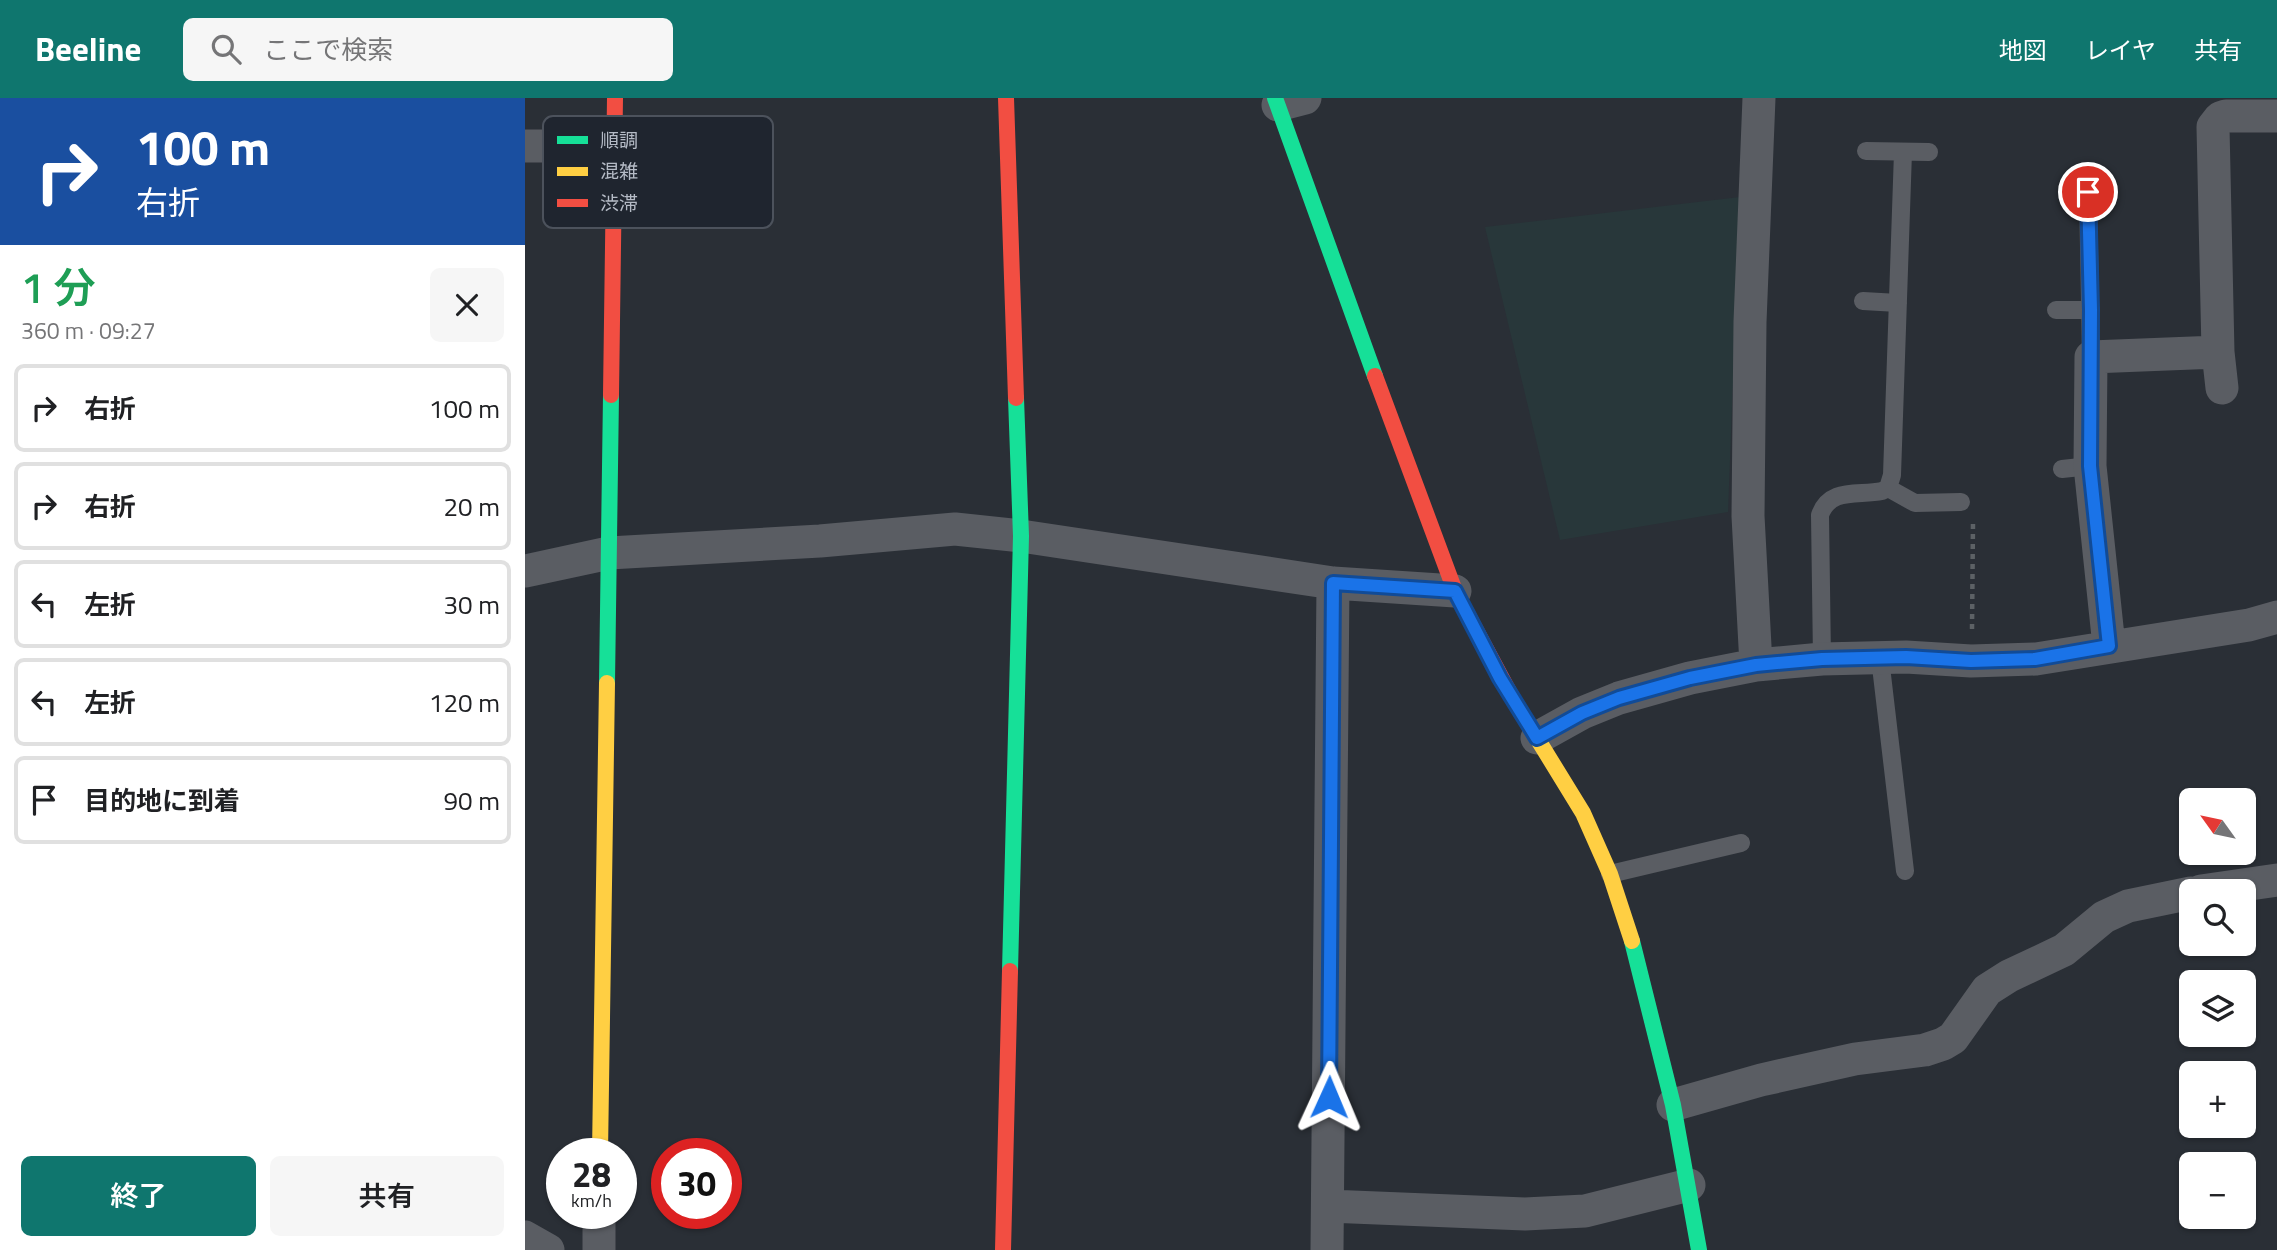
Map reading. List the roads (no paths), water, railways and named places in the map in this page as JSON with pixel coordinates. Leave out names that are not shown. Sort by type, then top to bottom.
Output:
[{"type":"street","points":[[615,98],[615,116]]},
{"type":"street","points":[[1003,1250],[1021,536],[1006,98]]},
{"type":"street","points":[[1756,665],[1748,516],[1750,322],[1759,98]]},
{"type":"street","points":[[1286,100],[1372,369],[1455,591],[1500,678],[1583,813],[1610,874],[1636,954],[1673,1105],[1699,1250]]},
{"type":"street","points":[[2222,388],[2218,352],[2213,127],[2226,116],[2277,116]]},
{"type":"street","points":[[525,146],[543,146]]},
{"type":"street","points":[[600,1138],[613,228]]},
{"type":"street","points":[[2109,646],[2076,468],[2091,357],[2218,352]]},
{"type":"street","points":[[525,572],[609,553],[820,541],[955,529],[1021,536],[1333,583],[1455,591]]},
{"type":"street","points":[[1327,1250],[1333,583]]},
{"type":"street","points":[[1537,738],[1582,713],[1619,698],[1690,678],[1756,665],[1879,657],[1971,661],[2035,659],[2249,625],[2277,617]]},
{"type":"street","points":[[2256,883],[2277,880]]},
{"type":"street","points":[[1673,1105],[1775,1077],[1855,1059],[1925,1050],[1943,1044],[1953,1038],[1987,990],[2009,976],[2064,950],[2104,917],[2128,906],[2179,895]]},
{"type":"street","points":[[1328,1206],[1525,1214],[1585,1211],[1689,1185]]},
{"type":"street","points":[[599,1229],[599,1250]]},
{"type":"street","points":[[525,1237],[548,1250]]},
{"type":"lane","points":[[1865,151],[1929,152]]},
{"type":"lane","points":[[1888,488],[1892,475],[1903,152]]},
{"type":"lane","points":[[2088,192],[2091,357]]},
{"type":"lane","points":[[1863,301],[1898,303]]},
{"type":"lane","points":[[2056,310],[2091,310]]},
{"type":"lane","points":[[1822,659],[1820,515],[1829,499],[1888,488],[1915,503],[1961,502]]},
{"type":"lane","points":[[1879,657],[1905,871]]},
{"type":"lane","points":[[1610,874],[1741,843]]}]
